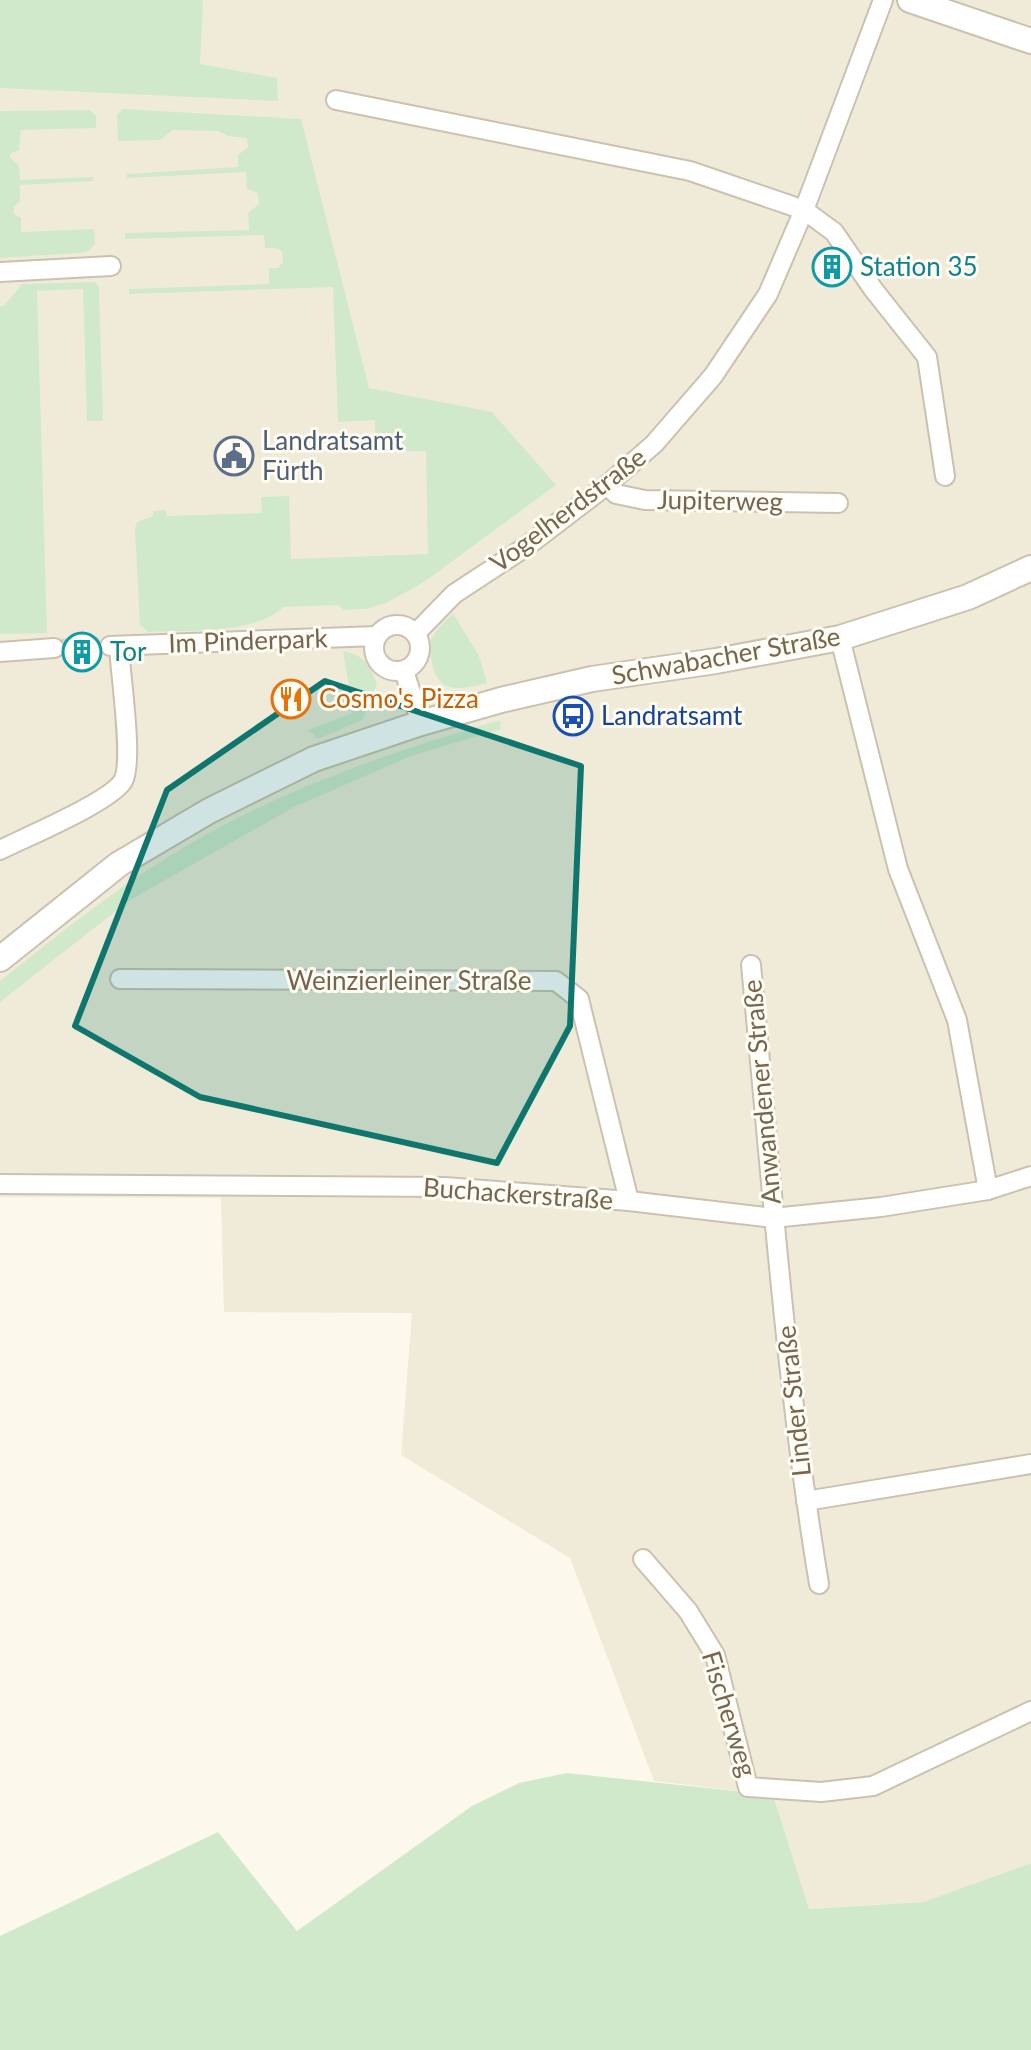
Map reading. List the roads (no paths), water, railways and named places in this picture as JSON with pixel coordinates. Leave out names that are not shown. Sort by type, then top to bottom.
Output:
[{"type":"street","name":"Vogelherdstraße","points":[[416,633],[454,594],[527,546],[607,485],[654,444],[713,376],[768,294],[804,210],[883,0]]},
{"type":"street","points":[[910,0],[1031,41]]},
{"type":"street","points":[[336,100],[690,171],[804,210],[834,232],[873,289],[927,357],[945,476]]},
{"type":"street","points":[[0,272],[111,266]]},
{"type":"street","name":"Jupiterweg","points":[[607,485],[616,494],[645,500],[838,503]]},
{"type":"street","name":"Schwabacher Straße","points":[[0,959],[119,864],[209,811],[314,759],[421,723],[592,679],[716,661],[840,638],[968,597],[1031,568]]},
{"type":"street","points":[[402,625],[416,633],[421,650],[415,664],[404,671],[391,672],[380,665],[372,650],[377,636],[387,627],[402,625]]},
{"type":"street","name":"Im Pinderpark","points":[[0,850],[104,798],[124,780],[127,755],[114,646],[377,636]]},
{"type":"street","points":[[840,638],[898,869],[957,1020],[988,1190]]},
{"type":"street","points":[[0,652],[54,648]]},
{"type":"street","points":[[404,671],[421,723]]},
{"type":"street","name":"Anwandener Straße","points":[[751,965],[773,1218]]},
{"type":"street","name":"Weinzierleiner Straße","points":[[120,979],[556,981],[579,999],[629,1201]]},
{"type":"street","name":"Buchackerstraße","points":[[0,1184],[445,1187],[629,1201],[773,1218],[881,1207],[988,1190],[1031,1176]]},
{"type":"street","name":"Linder Straße","points":[[773,1218],[806,1501],[819,1584]]},
{"type":"street","points":[[806,1501],[1031,1464]]},
{"type":"street","name":"Fischerweg","points":[[643,1559],[688,1611],[715,1655],[748,1787],[821,1792],[873,1786],[1031,1711]]},
{"type":"tunnel","points":[[54,648],[110,646]]},
{"type":"place","name":"Station 35","points":[[832,267]]},
{"type":"place","name":"Landratsamt Fürth","points":[[234,456]]},
{"type":"place","name":"Tor","points":[[82,652]]},
{"type":"place","name":"Cosmo's Pizza","points":[[291,699]]},
{"type":"place","name":"Landratsamt","points":[[573,716]]}]
